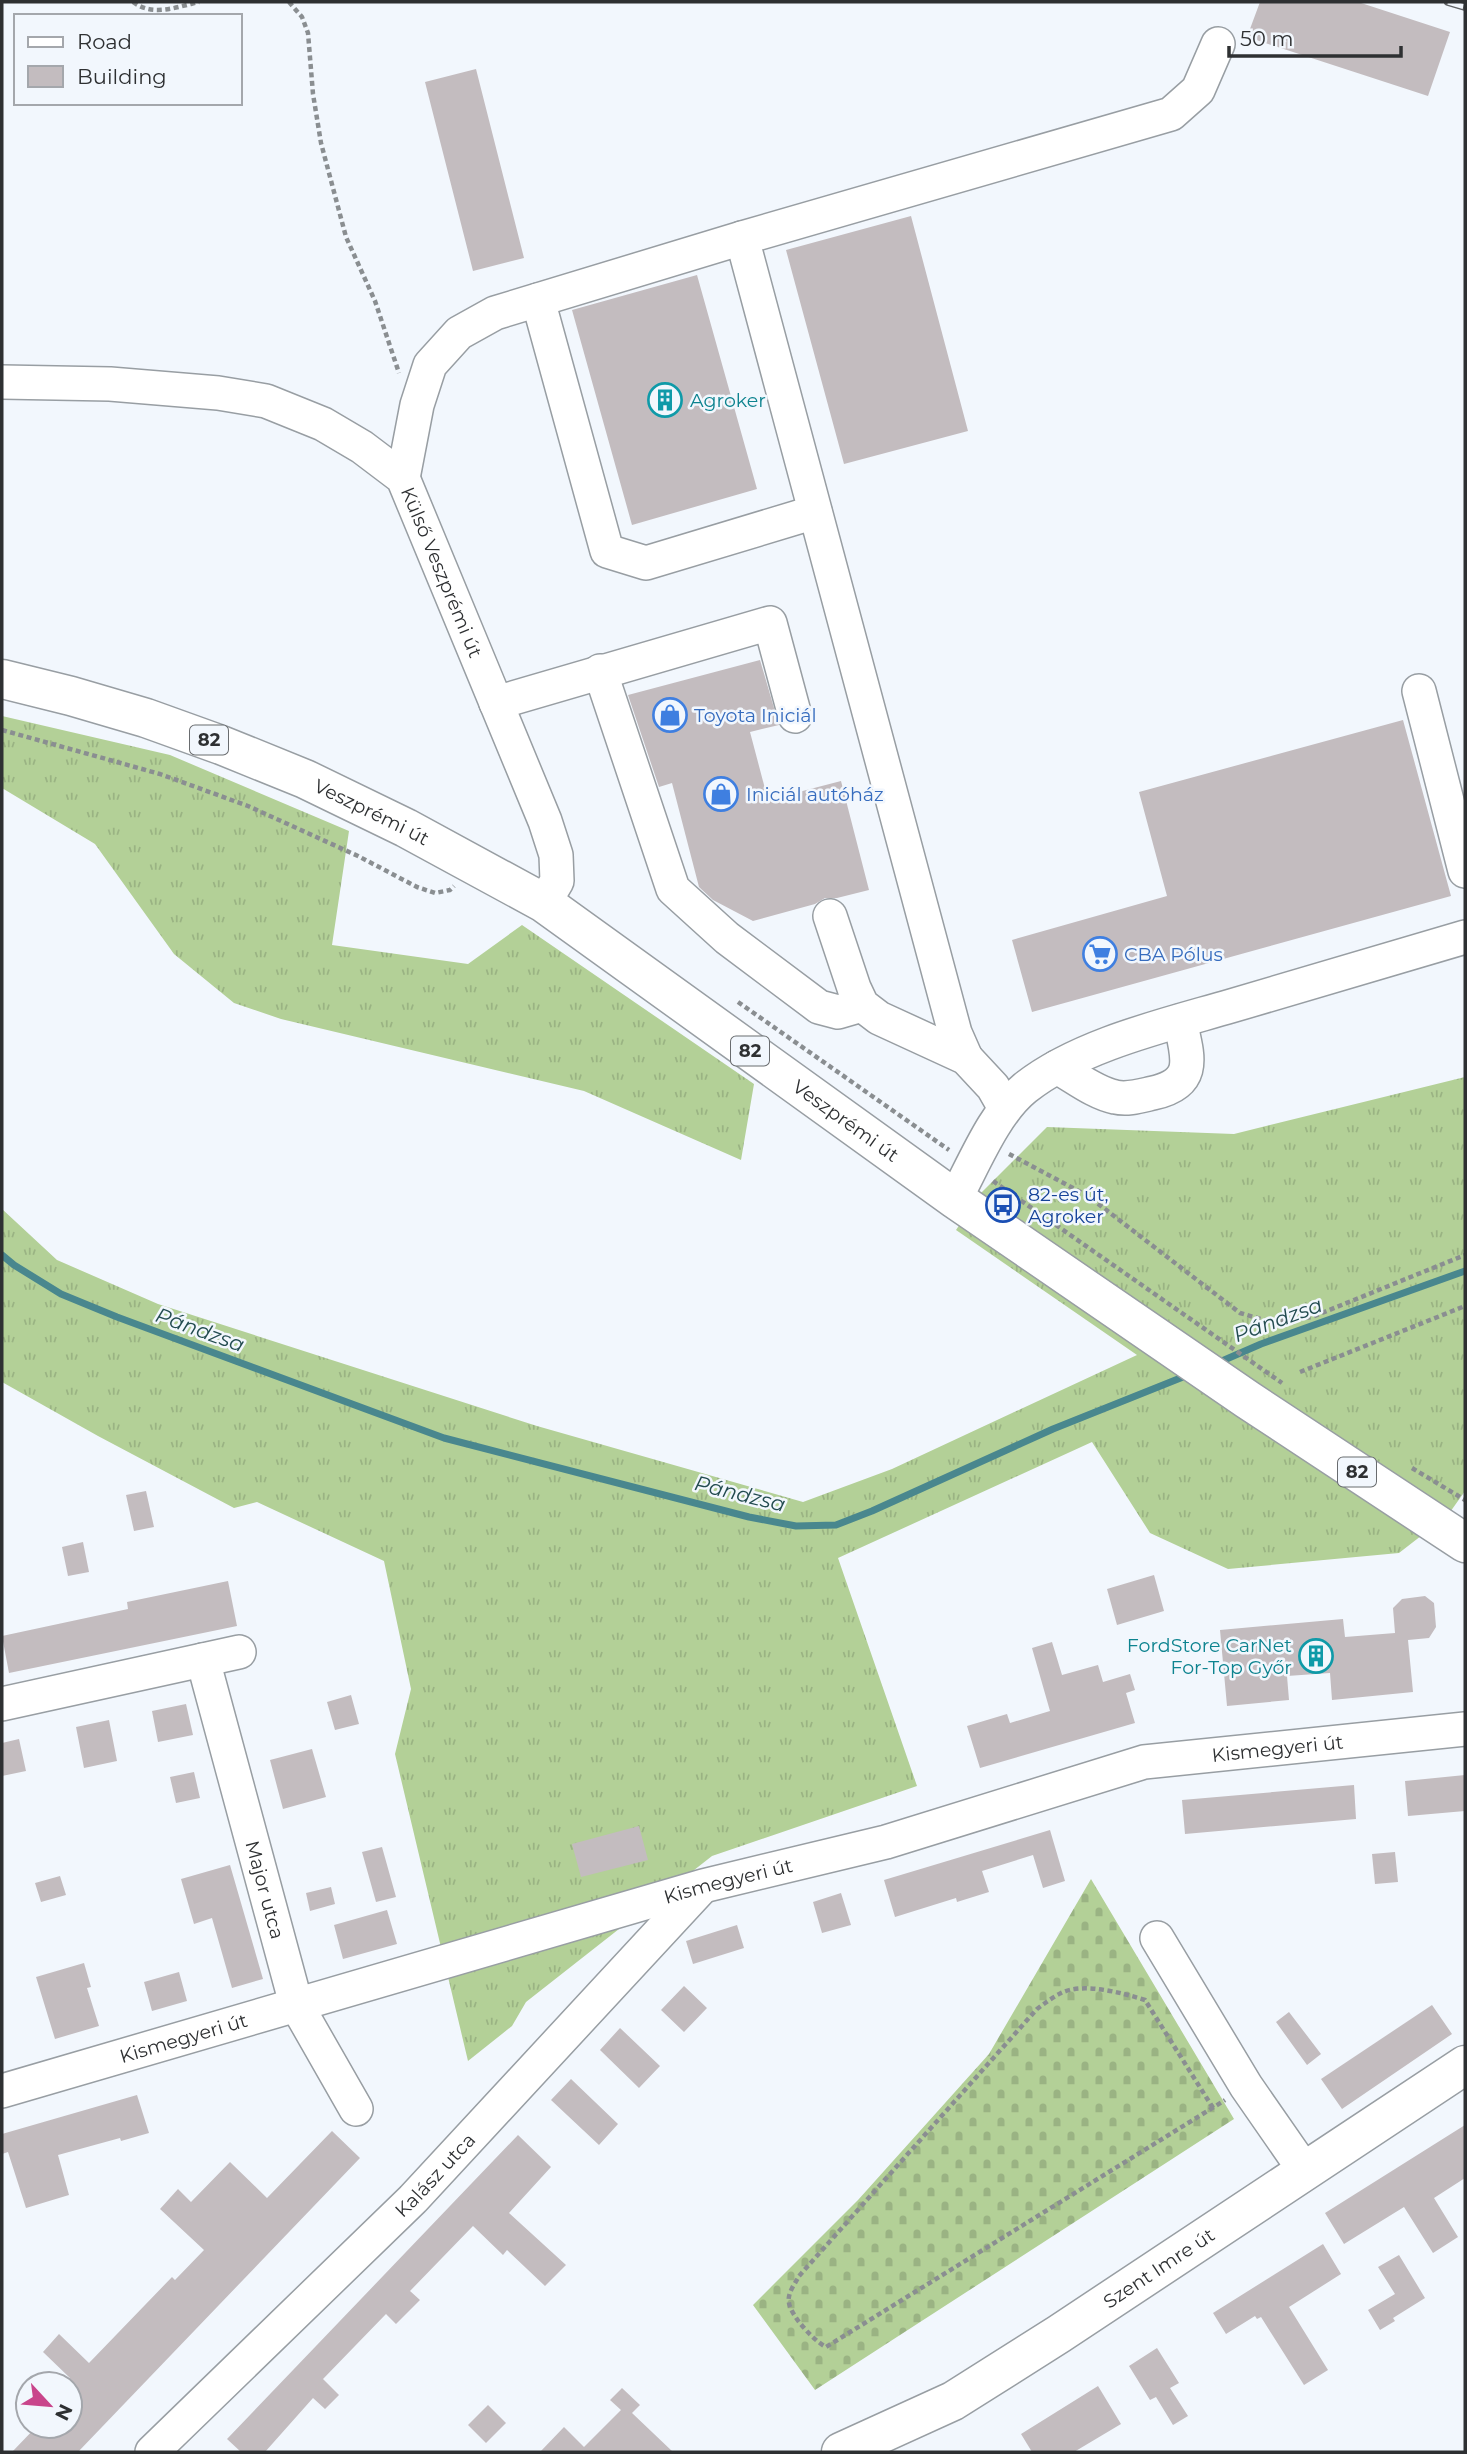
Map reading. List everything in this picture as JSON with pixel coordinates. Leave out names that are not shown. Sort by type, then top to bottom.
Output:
[{"type":"main road","name":"Veszprémi út","points":[[2,679],[134,714],[304,779],[474,863],[544,903],[971,1169],[1199,1346],[1263,1390],[1465,1543]]},
{"type":"main road","name":"Szent Imre út","points":[[841,2452],[953,2401],[1465,2065]]},
{"type":"street","points":[[403,478],[417,405],[430,365],[459,333],[495,313],[741,238],[1171,114],[1198,90],[1218,44]]},
{"type":"street","points":[[741,238],[815,512],[941,1030],[993,1087],[1005,1108]]},
{"type":"street","points":[[538,300],[607,551],[646,563],[815,512]]},
{"type":"street","name":"Külső Veszprémi út","points":[[2,382],[110,384],[218,393],[266,401],[323,424],[362,447],[403,478],[545,821],[556,855],[557,881],[544,903]]},
{"type":"street","points":[[496,703],[770,623],[795,716]]},
{"type":"street","points":[[600,671],[673,889],[727,938],[818,1007],[838,1012],[862,1005]]},
{"type":"street","points":[[1419,691],[1465,871]]},
{"type":"street","points":[[830,916],[862,1005],[879,1018],[941,1030]]},
{"type":"street","points":[[971,1169],[1005,1108],[1024,1089],[1082,1054],[1180,1021],[1465,937]]},
{"type":"street","points":[[1057,1067],[1114,1097],[1131,1098],[1167,1090],[1182,1080],[1188,1062],[1180,1021]]},
{"type":"street","points":[[2,1704],[239,1652]]},
{"type":"street","name":"Major utca","points":[[203,1660],[296,2004],[356,2109]]},
{"type":"street","name":"Kismegyeri út","points":[[2,2091],[703,1886],[886,1842],[1144,1762],[1465,1730]]},
{"type":"street","name":"Kalász utca","points":[[152,2452],[413,2199],[703,1886]]},
{"type":"street","points":[[1157,1938],[1246,2086],[1305,2172]]},
{"type":"path","points":[[133,2],[148,10],[162,10],[199,2]]},
{"type":"path","points":[[289,2],[302,17],[308,33],[313,94],[321,143],[346,237],[375,301],[399,373],[417,405]]},
{"type":"path","points":[[2,730],[160,774],[248,806],[358,856],[417,887],[435,893],[450,890],[474,863]]},
{"type":"path","points":[[728,995],[971,1169],[1199,1346],[1263,1390]]},
{"type":"path","points":[[971,1169],[1088,1196],[1240,1313],[1271,1322],[1312,1317],[1465,1255]]},
{"type":"path","points":[[1300,1372],[1465,1306]]},
{"type":"path","points":[[1213,2108],[1145,2000],[1129,1994],[1092,1988],[1063,1992],[1037,2008],[799,2276],[789,2294],[789,2306],[814,2340],[826,2347],[1213,2108],[1246,2086]]},
{"type":"green space","points":[[2,716],[170,755],[349,831],[332,945],[468,964],[522,925],[754,1084],[741,1160],[584,1091],[281,1019],[234,1003],[174,954],[95,844],[2,788]]},
{"type":"green space","points":[[1465,1077],[1465,1491],[1448,1515],[1399,1553],[1228,1569],[1150,1533],[1092,1442],[838,1558],[917,1786],[712,1856],[526,2002],[512,2026],[468,2061],[395,1754],[411,1689],[384,1561],[257,1502],[234,1508],[2,1382],[2,1209],[57,1260],[158,1304],[537,1426],[803,1502],[892,1469],[1137,1355],[956,1230],[980,1194],[1047,1127],[1234,1134]]},
{"type":"green space","points":[[1091,1879],[1234,2119],[815,2390],[753,2305],[858,2200],[989,2054]]},
{"type":"building","points":[[1260,2],[1358,2],[1450,32],[1428,96],[1247,37]]},
{"type":"building","points":[[476,69],[524,258],[473,271],[425,82]]},
{"type":"building","points":[[911,216],[968,431],[844,464],[786,250]]},
{"type":"building","name":"Agroker","points":[[697,275],[757,489],[632,525],[572,310]]},
{"type":"building","name":"Iniciál autóház","points":[[760,660],[779,725],[750,732],[768,800],[841,781],[869,890],[837,898],[825,898],[815,904],[753,921],[713,900],[699,887],[672,783],[659,787],[628,695]]},
{"type":"building","points":[[1403,720],[1451,896],[1032,1012],[1012,940],[1167,896],[1139,792]]},
{"type":"building","points":[[146,1491],[154,1527],[134,1531],[126,1495]]},
{"type":"building","points":[[83,1542],[89,1572],[68,1576],[62,1547]]},
{"type":"building","points":[[1154,1575],[1164,1611],[1117,1625],[1107,1589]]},
{"type":"building","points":[[228,1581],[237,1626],[9,1673],[2,1636],[128,1609],[127,1602]]},
{"type":"building","name":"FordStore CarNet For-Top Győr","points":[[1425,1596],[1434,1603],[1436,1627],[1429,1638],[1408,1640],[1413,1692],[1332,1700],[1330,1673],[1287,1676],[1289,1700],[1227,1706],[1220,1630],[1343,1619],[1345,1637],[1395,1633],[1393,1608],[1402,1599]]},
{"type":"building","points":[[1052,1642],[1062,1675],[1098,1665],[1103,1682],[1130,1674],[1135,1690],[1126,1693],[1135,1723],[980,1768],[967,1726],[1007,1714],[1010,1723],[1050,1711],[1032,1648]]},
{"type":"building","points":[[351,1695],[359,1724],[335,1730],[327,1702]]},
{"type":"building","points":[[186,1704],[193,1735],[158,1742],[152,1711]]},
{"type":"building","points":[[109,1720],[117,1761],[84,1768],[76,1727]]},
{"type":"building","points":[[19,1739],[26,1771],[2,1776],[2,1743]]},
{"type":"building","points":[[312,1749],[326,1797],[283,1809],[270,1760]]},
{"type":"building","points":[[194,1772],[200,1798],[176,1803],[170,1777]]},
{"type":"building","points":[[1465,1775],[1465,1811],[1408,1816],[1405,1781]]},
{"type":"building","points":[[1354,1785],[1356,1819],[1185,1834],[1182,1800]]},
{"type":"building","points":[[639,1826],[648,1860],[581,1877],[572,1844]]},
{"type":"building","points":[[1050,1830],[1065,1881],[1043,1888],[1033,1855],[982,1871],[989,1892],[957,1902],[956,1898],[895,1917],[884,1880]]},
{"type":"building","points":[[382,1847],[396,1897],[376,1902],[362,1852]]},
{"type":"building","points":[[1395,1852],[1398,1882],[1375,1884],[1372,1854]]},
{"type":"building","points":[[230,1865],[263,1979],[232,1988],[212,1918],[194,1924],[181,1879]]},
{"type":"building","points":[[60,1876],[66,1895],[41,1902],[35,1883]]},
{"type":"building","points":[[331,1887],[335,1904],[310,1911],[306,1893]]},
{"type":"building","points":[[841,1893],[851,1925],[822,1933],[813,1902]]},
{"type":"building","points":[[387,1910],[397,1944],[343,1959],[334,1925]]},
{"type":"building","points":[[737,1925],[744,1948],[693,1964],[686,1941]]},
{"type":"building","points":[[84,1963],[91,1987],[87,1988],[99,2026],[55,2039],[36,1977]]},
{"type":"building","points":[[179,1972],[187,2001],[152,2011],[144,1982]]},
{"type":"building","points":[[684,1986],[707,2008],[684,2032],[661,2010]]},
{"type":"building","points":[[1432,2005],[1452,2034],[1342,2109],[1321,2079]]},
{"type":"building","points":[[1289,2012],[1321,2054],[1307,2065],[1276,2022]]},
{"type":"building","points":[[620,2028],[660,2066],[639,2088],[600,2050]]},
{"type":"building","points":[[571,2079],[618,2124],[599,2145],[551,2100]]},
{"type":"building","points":[[137,2095],[149,2133],[58,2155],[69,2195],[26,2208],[8,2152],[2,2154],[2,2134]]},
{"type":"building","points":[[1465,2125],[1465,2178],[1434,2198],[1458,2237],[1433,2253],[1404,2207],[1344,2244],[1325,2213]]},
{"type":"building","points":[[332,2131],[360,2158],[78,2452],[12,2452],[24,2440],[84,2440],[84,2370],[62,2370],[43,2352],[59,2334],[89,2363],[172,2277],[175,2280],[204,2250],[160,2209],[178,2189],[191,2202],[230,2162],[267,2198]]},
{"type":"building","points":[[518,2135],[551,2167],[509,2213],[566,2265],[545,2286],[507,2250],[503,2255],[473,2226],[410,2291],[420,2300],[396,2324],[386,2314],[323,2379],[339,2395],[325,2409],[313,2398],[265,2452],[241,2452],[227,2439]]},
{"type":"building","points":[[1323,2244],[1341,2274],[1289,2307],[1328,2370],[1304,2385],[1261,2317],[1257,2319],[1255,2316],[1226,2334],[1213,2313]]},
{"type":"building","points":[[1399,2255],[1425,2298],[1393,2318],[1395,2321],[1380,2330],[1368,2310],[1395,2294],[1378,2267]]},
{"type":"building","points":[[1157,2348],[1179,2383],[1170,2388],[1188,2416],[1173,2425],[1156,2397],[1150,2400],[1129,2366]]},
{"type":"building","points":[[1098,2386],[1121,2424],[1074,2452],[1032,2452],[1021,2434]]},
{"type":"building","points":[[622,2388],[640,2405],[632,2413],[673,2452],[540,2452],[564,2427],[584,2447],[621,2410],[610,2400]]},
{"type":"building","points":[[488,2405],[506,2423],[486,2443],[468,2425]]},
{"type":"waterway","name":"Pándzsa","points":[[2,1255],[61,1294],[444,1438],[749,1517],[796,1526],[836,1525],[1053,1429],[1188,1375]]},
{"type":"waterway","name":"Pándzsa","points":[[1215,1364],[1261,1344],[1465,1271]]},
{"type":"railway","points":[[1448,2],[1465,7]]},
{"type":"place","name":"Agroker","points":[[665,400]]},
{"type":"place","name":"Toyota Iniciál","points":[[670,715]]},
{"type":"place","name":"Iniciál autóház","points":[[721,794]]},
{"type":"place","name":"CBA Pólus","points":[[1100,954]]},
{"type":"place","name":"82-es út, Agroker","points":[[1003,1205]]},
{"type":"place","name":"FordStore CarNet For-Top Győr","points":[[1316,1656]]}]
